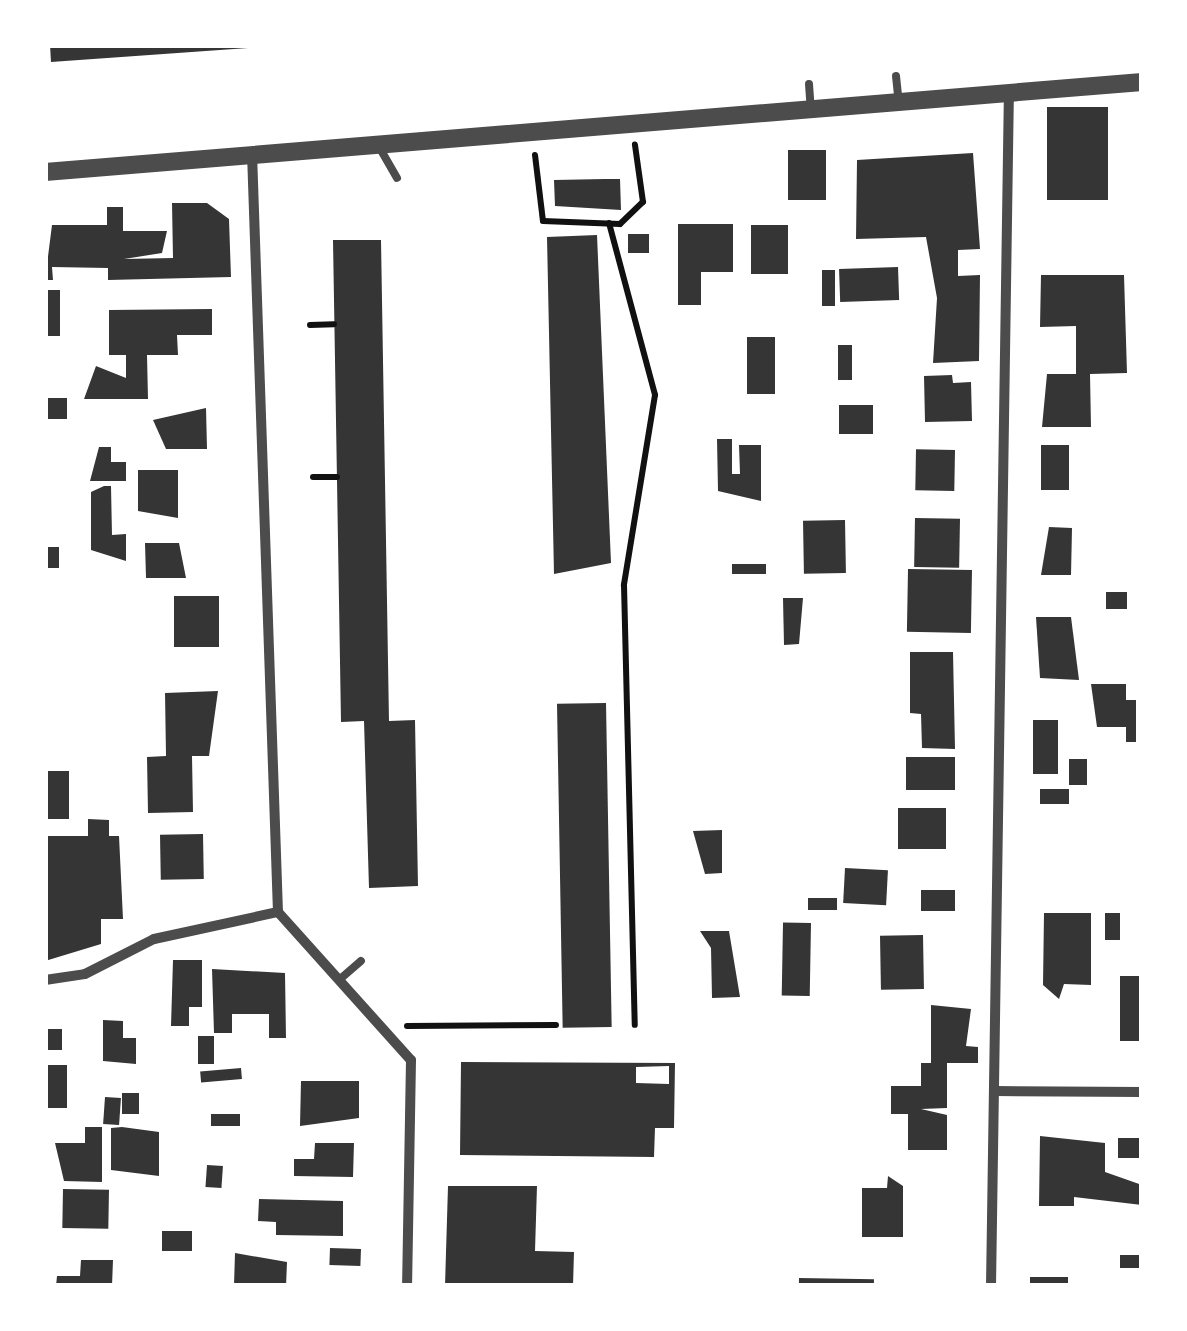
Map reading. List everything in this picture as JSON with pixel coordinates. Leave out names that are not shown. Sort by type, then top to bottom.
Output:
[{"type":"street","points":[[45,172],[252,151],[811,111],[1142,82]]},
{"type":"street","points":[[991,1286],[1009,92]]},
{"type":"street","points":[[252,151],[278,912],[411,1060],[408,1286]]},
{"type":"street","points":[[45,980],[85,974],[154,938],[278,912]]},
{"type":"street","points":[[995,1091],[1142,1092]]},
{"type":"lane","points":[[896,76],[899,103]]},
{"type":"lane","points":[[809,84],[811,111]]},
{"type":"lane","points":[[376,142],[396,178]]},
{"type":"lane","points":[[339,980],[361,961]]},
{"type":"path","points":[[532,131],[543,220],[609,223],[642,202],[632,124]]},
{"type":"path","points":[[609,223],[655,395],[624,585],[634,1026]]},
{"type":"path","points":[[310,325],[334,324]]},
{"type":"path","points":[[313,477],[337,477]]},
{"type":"path","points":[[380,1026],[556,1025]]},
{"type":"building","points":[[50,45],[248,45],[248,48],[51,62]]},
{"type":"building","points":[[1047,107],[1108,107],[1108,200],[1047,200]]},
{"type":"building","points":[[788,150],[826,150],[826,200],[788,200]]},
{"type":"building","points":[[973,153],[980,249],[958,250],[958,276],[980,275],[979,361],[933,363],[937,298],[926,237],[856,239],[857,160]]},
{"type":"building","points":[[620,179],[621,210],[555,206],[554,180]]},
{"type":"building","points":[[172,203],[207,203],[229,219],[231,277],[108,280],[108,268],[52,267],[53,280],[45,280],[52,225],[107,225],[107,207],[123,207],[123,231],[167,231],[162,253],[124,259],[173,258]]},
{"type":"building","points":[[678,224],[733,224],[733,272],[701,272],[701,305],[678,305]]},
{"type":"building","points":[[751,225],[788,225],[788,274],[751,274]]},
{"type":"building","points":[[628,234],[649,234],[649,253],[628,253]]},
{"type":"building","points":[[597,235],[611,563],[554,574],[547,237]]},
{"type":"building","points":[[333,240],[381,240],[389,721],[415,720],[418,886],[369,888],[364,721],[341,722]]},
{"type":"building","points":[[898,267],[899,300],[840,302],[839,269]]},
{"type":"building","points":[[822,270],[835,270],[835,306],[822,306]]},
{"type":"building","points":[[1041,275],[1124,275],[1127,373],[1090,374],[1091,427],[1042,427],[1047,374],[1076,374],[1076,326],[1040,327]]},
{"type":"building","points":[[45,290],[60,290],[60,336],[45,336]]},
{"type":"building","points":[[212,309],[212,335],[177,335],[178,355],[147,355],[148,399],[84,399],[96,366],[126,378],[126,355],[109,355],[109,310]]},
{"type":"building","points":[[747,337],[775,337],[775,394],[747,394]]},
{"type":"building","points":[[838,345],[852,345],[852,380],[838,380]]},
{"type":"building","points":[[952,375],[953,383],[971,382],[972,421],[925,422],[924,376]]},
{"type":"building","points":[[45,398],[67,398],[67,419],[45,419]]},
{"type":"building","points":[[839,405],[873,405],[873,434],[839,434]]},
{"type":"building","points":[[206,408],[207,449],[166,449],[153,420]]},
{"type":"building","points":[[717,439],[732,439],[732,474],[740,474],[739,445],[761,445],[761,501],[718,491]]},
{"type":"building","points":[[1041,445],[1069,445],[1069,490],[1041,490]]},
{"type":"building","points":[[99,447],[111,447],[111,462],[126,462],[126,481],[90,481]]},
{"type":"building","points":[[916,449],[955,450],[954,491],[915,490]]},
{"type":"building","points":[[138,470],[178,470],[178,518],[138,511]]},
{"type":"building","points":[[111,486],[112,535],[126,534],[126,561],[91,550],[91,492]]},
{"type":"building","points":[[915,518],[960,519],[959,568],[914,567]]},
{"type":"building","points":[[845,520],[846,573],[804,574],[803,521]]},
{"type":"building","points":[[1049,527],[1072,528],[1071,575],[1041,575]]},
{"type":"building","points":[[145,543],[179,543],[186,578],[146,578]]},
{"type":"building","points":[[45,547],[59,547],[59,568],[45,568]]},
{"type":"building","points":[[732,564],[766,564],[766,574],[732,574]]},
{"type":"building","points":[[908,569],[972,570],[971,633],[907,632]]},
{"type":"building","points":[[1106,592],[1127,592],[1127,609],[1106,609]]},
{"type":"building","points":[[174,596],[219,596],[219,647],[174,647]]},
{"type":"building","points":[[783,598],[803,598],[799,644],[784,645]]},
{"type":"building","points":[[1036,617],[1071,617],[1079,680],[1040,678]]},
{"type":"building","points":[[910,652],[953,652],[955,749],[922,748],[921,714],[910,713]]},
{"type":"building","points":[[1091,684],[1126,684],[1126,700],[1136,700],[1136,742],[1126,742],[1126,727],[1097,727]]},
{"type":"building","points":[[218,691],[209,756],[192,756],[193,812],[148,813],[147,757],[166,756],[165,693]]},
{"type":"building","points":[[606,703],[612,1027],[563,1028],[557,704]]},
{"type":"building","points":[[1033,720],[1058,720],[1058,774],[1033,774]]},
{"type":"building","points":[[906,757],[955,757],[955,790],[906,790]]},
{"type":"building","points":[[1069,759],[1087,759],[1087,785],[1069,785]]},
{"type":"building","points":[[45,771],[69,771],[69,819],[45,819]]},
{"type":"building","points":[[1040,789],[1069,789],[1069,804],[1040,804]]},
{"type":"building","points":[[898,808],[946,808],[946,849],[898,849]]},
{"type":"building","points":[[88,819],[109,820],[109,836],[119,836],[123,919],[101,919],[101,944],[45,961],[45,836],[88,836]]},
{"type":"building","points":[[722,830],[722,873],[705,874],[693,831]]},
{"type":"building","points":[[203,834],[204,879],[161,880],[160,835]]},
{"type":"building","points":[[845,868],[888,870],[886,905],[843,903]]},
{"type":"building","points":[[921,890],[955,890],[955,911],[921,911]]},
{"type":"building","points":[[808,898],[837,898],[837,910],[808,910]]},
{"type":"building","points":[[1044,913],[1091,913],[1091,985],[1064,984],[1059,999],[1043,985]]},
{"type":"building","points":[[1105,913],[1120,913],[1120,940],[1105,940]]},
{"type":"building","points":[[783,923],[811,923],[810,996],[782,996]]},
{"type":"building","points":[[700,931],[729,931],[740,997],[712,998],[711,948]]},
{"type":"building","points":[[923,935],[924,989],[881,990],[880,936]]},
{"type":"building","points":[[173,960],[202,960],[202,1007],[189,1007],[189,1026],[171,1026]]},
{"type":"building","points":[[212,969],[285,973],[286,1038],[269,1038],[269,1014],[232,1014],[232,1033],[214,1033]]},
{"type":"building","points":[[1120,976],[1142,976],[1142,1041],[1120,1041]]},
{"type":"building","points":[[931,1005],[971,1009],[966,1046],[978,1047],[978,1063],[947,1063],[947,1108],[921,1109],[947,1115],[947,1150],[908,1150],[908,1114],[891,1114],[891,1086],[921,1086],[921,1063],[931,1063]]},
{"type":"building","points":[[103,1020],[123,1021],[123,1038],[136,1038],[136,1064],[103,1061]]},
{"type":"building","points":[[45,1029],[62,1029],[62,1050],[45,1050]]},
{"type":"building","points":[[198,1036],[214,1036],[214,1064],[198,1064]]},
{"type":"building","points":[[461,1062],[675,1063],[674,1128],[655,1128],[654,1157],[460,1155]],"holes":[[[669,1066],[669,1084],[636,1083],[636,1067]]]},
{"type":"building","points":[[45,1065],[67,1065],[67,1108],[45,1108]]},
{"type":"building","points":[[241,1068],[242,1079],[201,1083],[200,1072]]},
{"type":"building","points":[[301,1081],[359,1081],[359,1118],[300,1126]]},
{"type":"building","points":[[122,1093],[139,1093],[139,1114],[122,1114]]},
{"type":"building","points":[[105,1097],[121,1098],[119,1125],[103,1124]]},
{"type":"building","points":[[211,1114],[240,1114],[240,1126],[211,1126]]},
{"type":"building","points":[[85,1127],[102,1127],[102,1182],[64,1181],[55,1143],[85,1143]]},
{"type":"building","points":[[111,1128],[159,1132],[159,1176],[111,1170]]},
{"type":"building","points":[[1040,1136],[1105,1143],[1105,1172],[1142,1185],[1142,1205],[1074,1197],[1074,1206],[1039,1206]]},
{"type":"building","points":[[1118,1138],[1142,1138],[1142,1158],[1118,1158]]},
{"type":"building","points":[[315,1143],[354,1143],[353,1177],[294,1176],[294,1159],[314,1159]]},
{"type":"building","points":[[207,1165],[223,1166],[221,1188],[205,1187]]},
{"type":"building","points":[[888,1176],[903,1186],[903,1237],[862,1237],[862,1188],[887,1188]]},
{"type":"building","points":[[448,1186],[537,1186],[535,1251],[574,1252],[573,1286],[445,1286]]},
{"type":"building","points":[[63,1189],[109,1190],[108,1229],[62,1228]]},
{"type":"building","points":[[259,1199],[343,1201],[343,1236],[276,1235],[276,1222],[258,1221]]},
{"type":"building","points":[[162,1231],[192,1231],[192,1251],[162,1251]]},
{"type":"building","points":[[330,1248],[361,1249],[360,1266],[329,1265]]},
{"type":"building","points":[[235,1253],[287,1262],[286,1286],[234,1286]]},
{"type":"building","points":[[1120,1255],[1142,1255],[1142,1268],[1120,1268]]},
{"type":"building","points":[[81,1260],[113,1260],[112,1286],[56,1286],[57,1276],[80,1276]]},
{"type":"building","points":[[1030,1277],[1068,1277],[1068,1286],[1030,1286]]},
{"type":"building","points":[[799,1278],[874,1279],[874,1286],[799,1286]]}]
